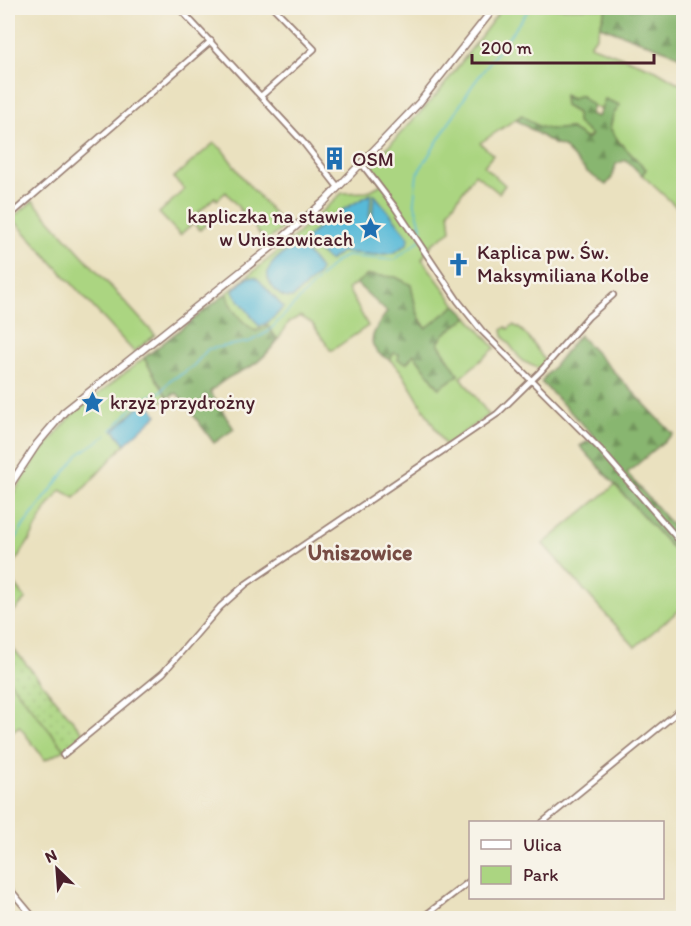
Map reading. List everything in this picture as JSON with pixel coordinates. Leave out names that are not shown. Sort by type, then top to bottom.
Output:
[{"type":"street","points":[[179,8],[303,142],[338,187]]},
{"type":"street","points":[[261,96],[314,49],[274,8]]},
{"type":"street","points":[[8,488],[37,444],[64,412],[273,246],[362,164],[428,93],[494,8]]},
{"type":"street","points":[[8,216],[211,41]]},
{"type":"street","points":[[362,164],[482,331],[600,448],[684,546]]},
{"type":"street","points":[[63,755],[163,673],[220,607],[246,584],[497,414],[540,372],[588,317],[613,295]]},
{"type":"street","points":[[544,821],[684,707]]},
{"type":"street","points":[[422,918],[469,883]]},
{"type":"street","points":[[8,887],[34,918]]},
{"type":"green space","points":[[502,8],[606,8],[597,35],[590,45],[656,70],[683,86],[683,213],[642,175],[646,169],[619,142],[610,128],[613,115],[619,105],[605,99],[602,109],[593,106],[580,96],[571,99],[564,96],[565,106],[577,113],[591,135],[586,139],[569,128],[549,129],[539,126],[522,115],[480,143],[493,155],[484,166],[505,185],[499,193],[475,174],[449,211],[451,231],[432,244],[422,259],[456,305],[427,328],[418,313],[411,285],[368,275],[348,289],[368,326],[331,351],[312,323],[300,316],[289,322],[278,340],[268,326],[256,331],[246,324],[233,309],[227,293],[282,248],[342,193],[367,192],[382,184],[372,164],[439,92]]},
{"type":"green space","points":[[606,8],[683,8],[683,59],[673,53],[600,26]]},
{"type":"green space","points":[[564,95],[571,99],[580,95],[593,106],[590,114],[598,117],[605,99],[620,105],[613,115],[610,128],[619,142],[646,169],[642,175],[626,160],[616,164],[612,178],[606,185],[587,172],[563,147],[554,144],[516,120],[522,115],[539,126],[549,129],[569,128],[587,139],[591,135],[577,123],[577,113],[565,106]]},
{"type":"green space","points":[[214,143],[222,149],[243,178],[285,226],[266,242],[226,192],[217,200],[215,197],[199,212],[208,222],[200,230],[193,223],[180,235],[159,213],[185,189],[173,178]]},
{"type":"green space","points":[[33,201],[155,335],[134,352],[12,218]]},
{"type":"green space","points":[[368,275],[396,277],[411,285],[414,302],[426,328],[456,305],[468,317],[444,334],[438,343],[459,375],[439,388],[414,354],[407,363],[398,360],[399,354],[394,353],[390,360],[375,350],[372,339],[377,326],[387,312],[356,283]]},
{"type":"green space","points":[[227,293],[233,309],[246,324],[256,331],[268,326],[278,340],[258,361],[225,380],[210,392],[234,429],[214,443],[177,393],[168,398],[144,358]]},
{"type":"green space","points":[[468,317],[495,348],[461,377],[489,415],[445,445],[401,371],[390,360],[394,353],[414,354],[439,388],[447,357],[438,343],[444,334]]},
{"type":"green space","points":[[513,325],[527,336],[547,363],[540,369],[522,361],[503,336],[502,330]]},
{"type":"green space","points":[[579,335],[673,434],[627,473],[683,538],[683,560],[580,446],[595,437],[541,382]]},
{"type":"green space","points":[[144,358],[168,398],[151,406],[147,401],[114,430],[125,444],[75,498],[61,490],[47,508],[8,573],[8,502],[39,454],[74,413]]},
{"type":"green space","points":[[615,485],[683,560],[683,607],[635,647],[543,544]]},
{"type":"green space","points":[[8,575],[26,599],[8,617]]},
{"type":"green space","points":[[8,642],[84,734],[65,750],[8,679]]},
{"type":"green space","points":[[8,679],[65,750],[45,760],[19,726],[8,735]]},
{"type":"water","points":[[371,194],[369,221],[365,228],[369,232],[374,232],[376,228],[372,221],[374,194],[409,237],[408,243],[394,253],[377,255],[341,252],[329,261],[307,242],[307,238],[323,223]]},
{"type":"water","points":[[297,246],[305,250],[320,269],[318,275],[292,298],[287,298],[273,287],[268,272],[278,258]]},
{"type":"water","points":[[249,277],[259,280],[283,307],[269,321],[259,326],[233,292]]},
{"type":"water","points":[[147,400],[157,415],[125,444],[114,430]]},
{"type":"waterway","points":[[112,430],[135,405],[162,391],[170,380],[194,365],[208,349],[249,342],[268,332],[336,261],[346,256],[394,260],[421,239],[422,230],[414,201],[417,174],[472,86],[530,8]]},
{"type":"waterway","points":[[8,552],[24,525],[79,454],[107,435]]},
{"type":"place","name":"OSM","points":[[334,159]]},
{"type":"place","name":"kapliczka na stawie w Uniszowicach","points":[[371,228]]},
{"type":"place","name":"Kaplica pw. Św. Maksymiliana Kolbe","points":[[459,264]]},
{"type":"place","name":"krzyż przydrożny","points":[[92,402]]},
{"type":"district","name":"Uniszowice","points":[[360,552]]}]
